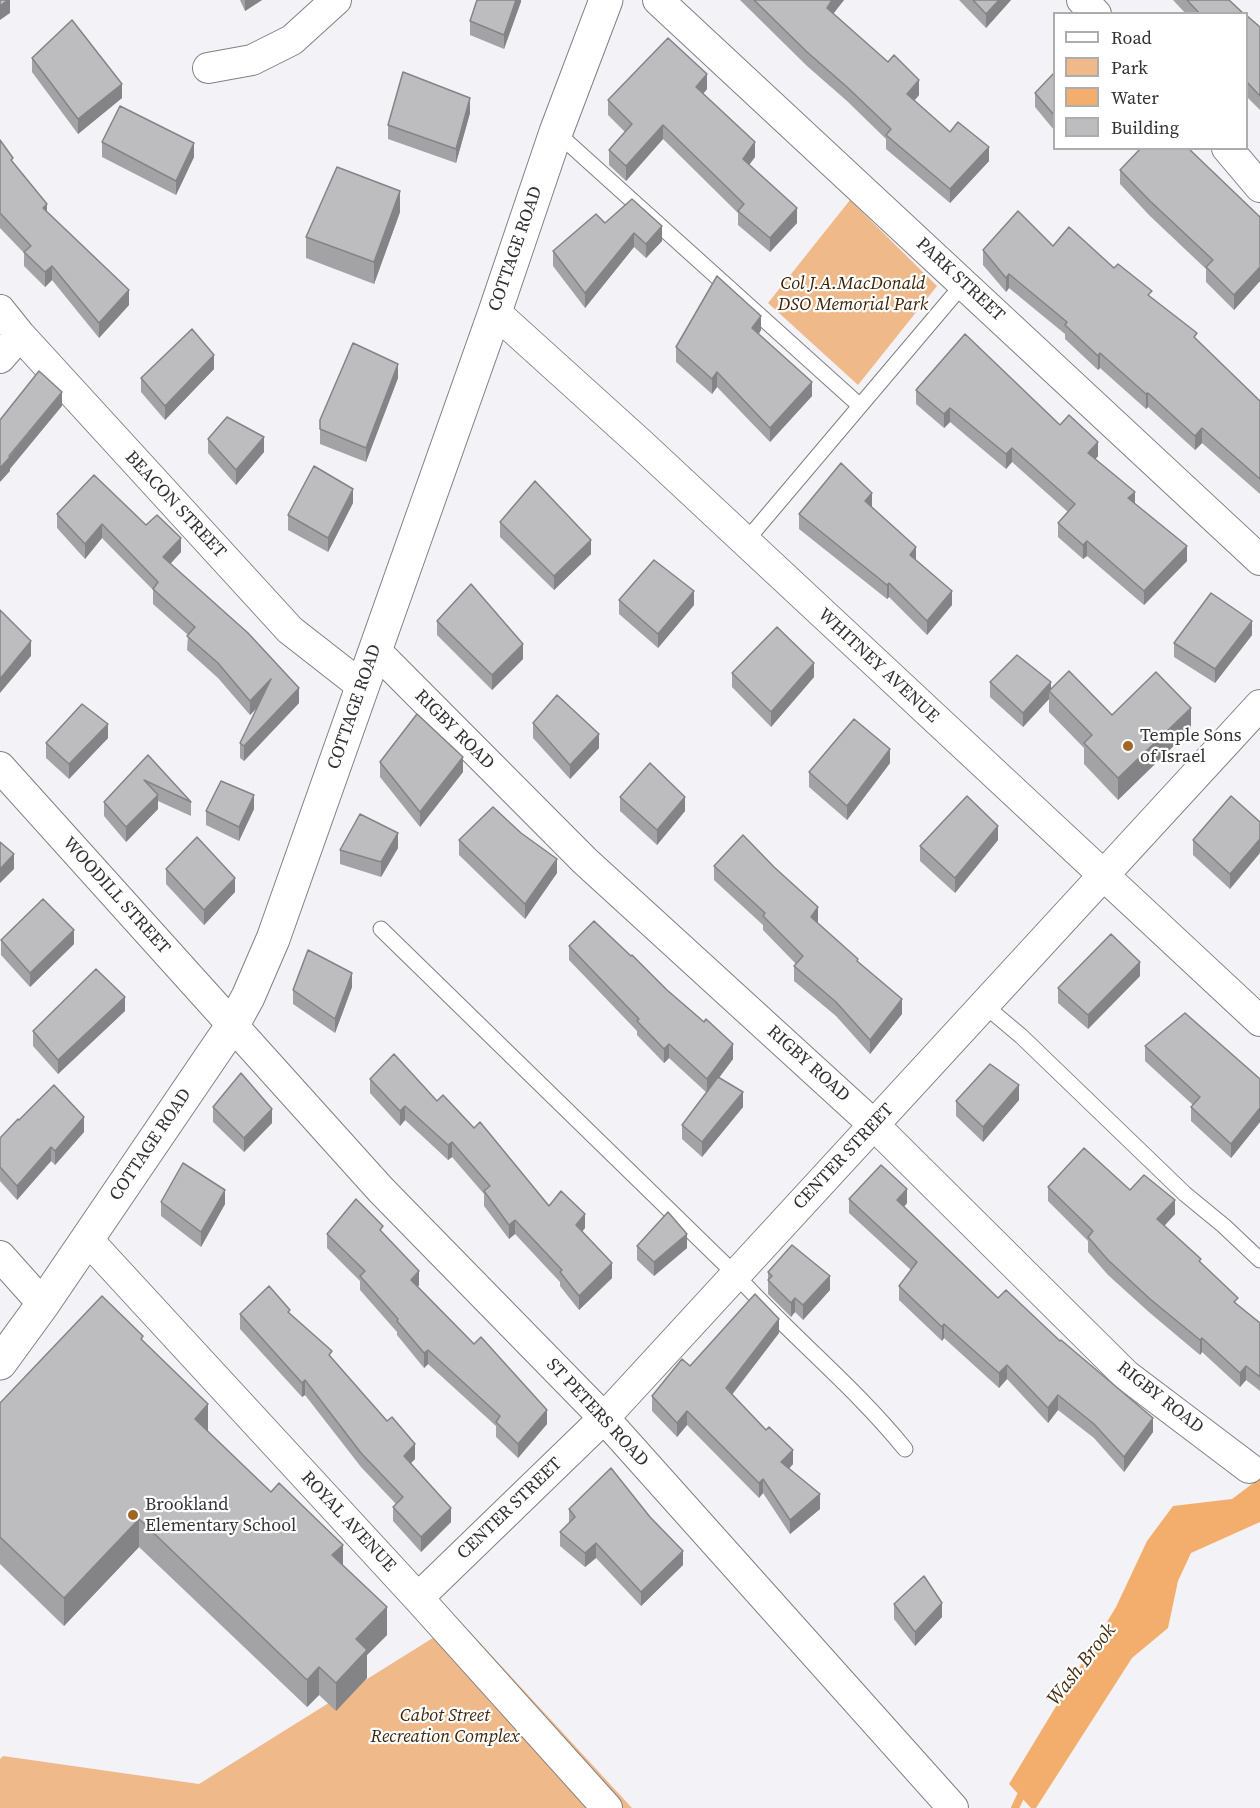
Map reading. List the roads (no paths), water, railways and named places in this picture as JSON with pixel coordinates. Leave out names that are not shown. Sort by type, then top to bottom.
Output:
[{"type":"main road","name":"COTTAGE ROAD","points":[[0,1362],[43,1304],[232,1026],[248,997],[273,939],[495,312],[556,132],[606,0]]},
{"type":"street","points":[[208,68],[252,60],[292,40],[336,0]]},
{"type":"street","name":"PARK STREET","points":[[658,0],[1260,560]]},
{"type":"street","points":[[1082,0],[1094,12]]},
{"type":"street","points":[[1229,150],[1260,187]]},
{"type":"street","name":"BEACON STREET","points":[[0,310],[20,335],[290,630],[363,687]]},
{"type":"street","name":"WHITNEY AVENUE","points":[[495,312],[1260,1021]]},
{"type":"street","points":[[0,358],[20,335]]},
{"type":"street","name":"RIGBY ROAD","points":[[375,650],[585,861],[874,1125],[1126,1375],[1249,1468]]},
{"type":"street","name":"CENTER STREET","points":[[418,1598],[604,1418],[1260,705]]},
{"type":"street","name":"WOODILL STREET","points":[[0,767],[232,1026]]},
{"type":"street","name":"ST PETERS ROAD","points":[[232,1026],[381,1190],[604,1418],[953,1808]]},
{"type":"street","name":"ROYAL AVENUE","points":[[87,1239],[418,1598],[607,1808]]},
{"type":"street","points":[[0,1256],[43,1304]]},
{"type":"lane","points":[[556,132],[859,405]]},
{"type":"lane","points":[[745,542],[964,283]]},
{"type":"lane","points":[[381,929],[736,1275],[762,1304],[863,1403],[905,1449]]},
{"type":"lane","points":[[984,1005],[1021,1036],[1185,1194],[1260,1260]]},
{"type":"water","points":[[1260,1478],[1260,1522],[1191,1553],[1178,1581],[1168,1628],[1132,1658],[1036,1808],[1031,1808],[1009,1784],[1116,1607],[1147,1541],[1173,1506],[1232,1499]]},
{"type":"waterway","name":"Wash Brook","points":[[1015,1808],[1025,1787]]},
{"type":"place","name":"Temple Sons of Israel","points":[[1128,746]]},
{"type":"place","name":"Brookland Elementary School","points":[[133,1515]]},
{"type":"park label","name":"Col J.A.MacDonald DSO Memorial Park","points":[[853,294]]},
{"type":"park label","name":"Cabot Street Recreation Complex","points":[[445,1726]]}]
